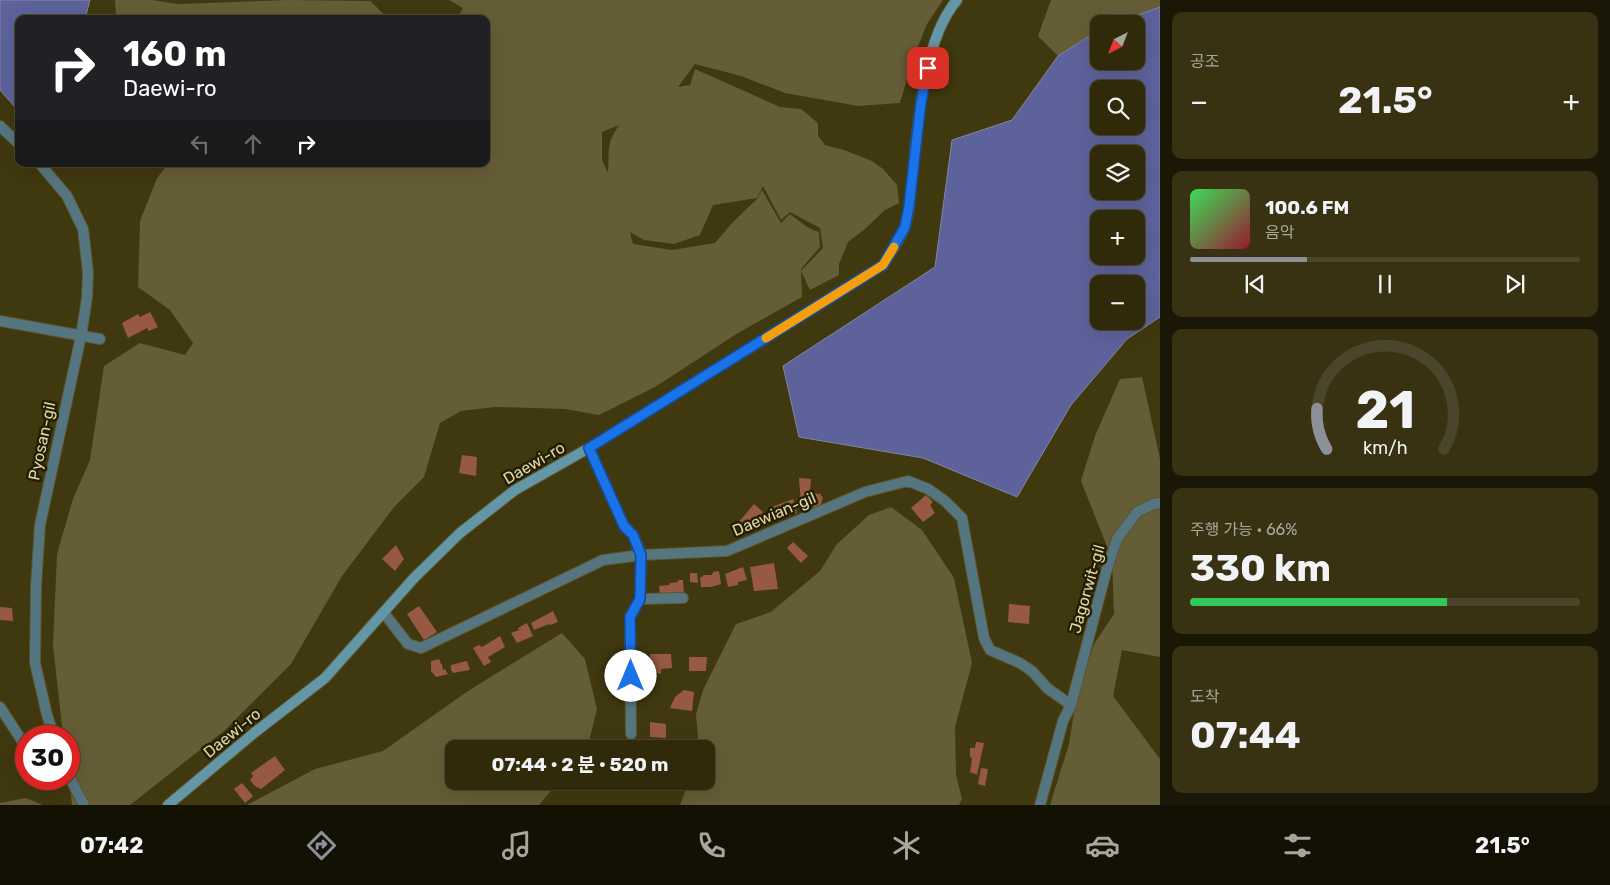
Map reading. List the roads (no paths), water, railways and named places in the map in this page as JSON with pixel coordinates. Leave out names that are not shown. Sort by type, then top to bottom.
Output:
[{"type":"main road","name":"Daewi-ro","points":[[168,805],[254,733],[325,678],[414,578],[467,527],[514,490],[589,448],[883,265],[905,227],[921,102],[931,50],[944,21],[957,0]]},
{"type":"street","points":[[0,126],[15,140]]},
{"type":"street","name":"Pyosan-gil","points":[[43,167],[67,196],[83,229],[88,272],[81,336],[40,526],[36,586],[35,663],[50,725]]},
{"type":"street","points":[[0,321],[100,339]]},
{"type":"street","points":[[589,448],[624,526],[633,535],[641,555],[640,599],[630,617],[631,734]]},
{"type":"street","name":"Daewian-gil","points":[[384,613],[408,644],[420,648],[603,560],[641,555],[727,551],[865,492],[908,481],[928,489],[945,501],[962,518],[984,638],[990,650],[1020,663],[1033,672],[1047,688],[1071,705]]},
{"type":"street","name":"Jagorwit-gil","points":[[1040,805],[1064,721],[1071,705],[1106,572],[1117,539],[1137,512],[1153,504],[1160,503]]},
{"type":"street","points":[[640,599],[683,598]]},
{"type":"street","points":[[0,707],[15,730]]},
{"type":"street","points":[[76,790],[84,805]]},
{"type":"water","points":[[0,0],[90,0],[86,15],[15,15],[15,107],[0,90]]},
{"type":"water","points":[[1160,7],[1160,317],[1145,327],[1145,275],[1090,275],[1090,330],[1140,330],[1127,339],[1071,405],[1017,497],[923,458],[799,437],[783,366],[935,267],[952,140],[1012,120],[1058,56],[1090,36],[1090,70],[1145,70],[1145,15],[1138,15]]}]
